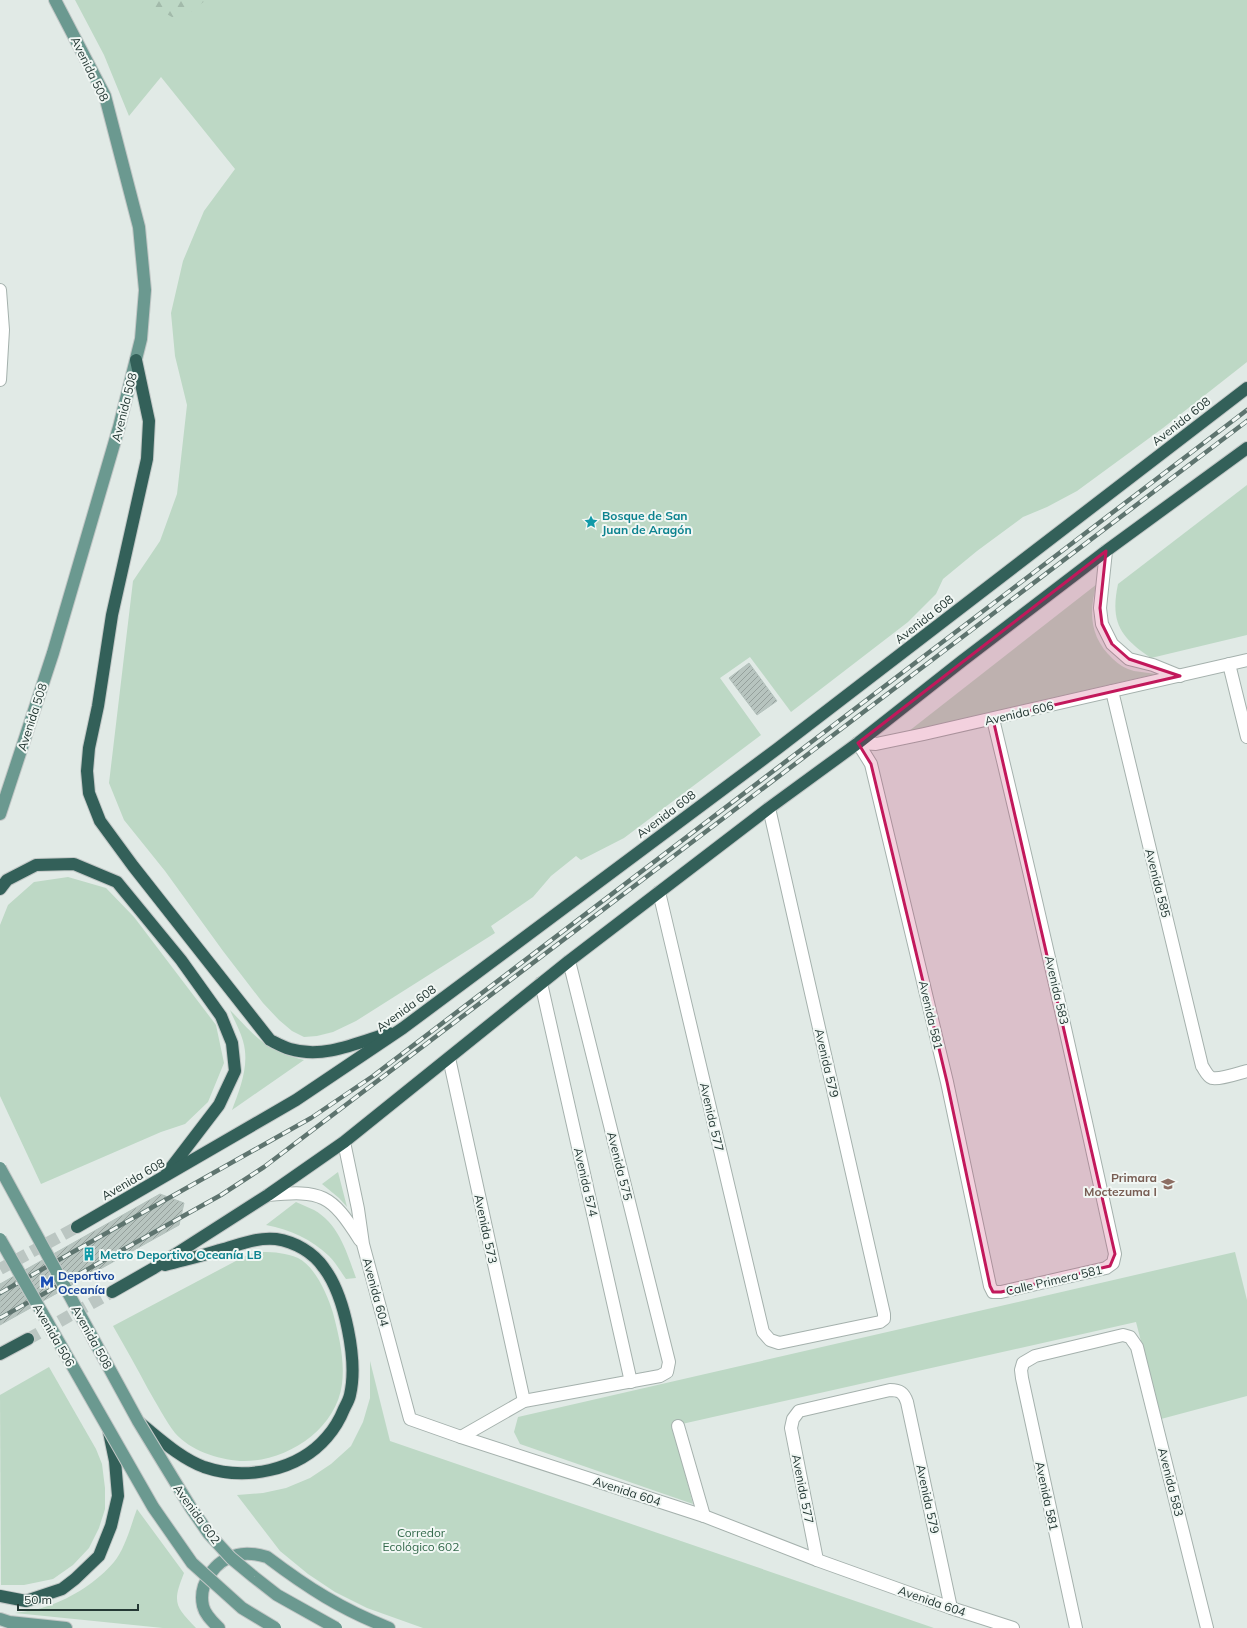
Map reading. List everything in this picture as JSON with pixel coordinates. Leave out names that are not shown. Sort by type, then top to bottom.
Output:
[{"type":"highway","points":[[136,360],[149,421],[147,459],[112,615],[90,748],[88,771],[89,793],[97,814],[133,866],[270,1040],[288,1049],[304,1052],[330,1052],[403,1028]]},
{"type":"highway","name":"Avenida 608","points":[[77,1227],[164,1178],[296,1100],[403,1028],[777,749],[1247,388]]},
{"type":"highway","points":[[112,1292],[154,1268],[268,1195],[344,1142],[569,961],[769,808],[858,743],[962,660],[1106,551],[1247,448]]},
{"type":"highway","points":[[0,889],[6,880],[36,865],[74,864],[117,882],[181,960],[222,1016],[232,1043],[235,1071],[219,1105],[164,1178]]},
{"type":"highway","points":[[138,1421],[180,1455],[204,1467],[231,1472],[256,1473],[284,1466],[308,1454],[327,1438],[340,1418],[350,1396],[353,1365],[350,1335],[335,1286],[324,1267],[310,1253],[295,1244],[276,1239],[259,1239],[154,1268]]},
{"type":"highway","points":[[0,1354],[28,1339]]},
{"type":"highway","points":[[0,1596],[26,1601],[62,1589],[99,1556],[111,1526],[118,1496],[115,1462],[109,1431]]},
{"type":"main road","name":"Avenida 508","points":[[0,814],[53,653],[119,428],[141,339],[145,290],[139,227],[105,96],[55,0]]},
{"type":"main road","name":"Avenida 508","points":[[0,1168],[138,1421]]},
{"type":"main road","name":"Avenida 506","points":[[0,1239],[109,1431]]},
{"type":"main road","name":"Avenida 602","points":[[138,1421],[191,1508],[209,1534],[231,1558],[277,1595],[336,1628]]},
{"type":"main road","points":[[109,1431],[153,1507],[192,1563],[242,1608],[275,1628]]},
{"type":"main road","points":[[219,1628],[212,1621],[203,1607],[204,1588],[207,1579],[218,1564],[227,1558],[237,1554],[247,1553],[267,1557],[325,1598],[389,1628]]},
{"type":"main road","points":[[0,1619],[8,1622],[66,1628]]},
{"type":"street","points":[[0,290],[3,330],[0,380]]},
{"type":"street","points":[[1106,551],[1100,608],[1102,624],[1112,644],[1130,659],[1153,665],[1180,676]]},
{"type":"street","name":"Avenida 606","points":[[858,743],[876,744],[993,719],[1247,660]]},
{"type":"street","points":[[1229,664],[1247,737]]},
{"type":"street","name":"Avenida 585","points":[[1112,692],[1200,1058],[1207,1074],[1211,1078],[1218,1078],[1247,1071]]},
{"type":"street","name":"Avenida 583","points":[[993,719],[1026,853],[1069,1042],[1115,1254],[1113,1263]]},
{"type":"street","name":"Avenida 581","points":[[858,743],[871,764],[873,771],[947,1082],[990,1286],[993,1292]]},
{"type":"street","name":"Avenida 579","points":[[769,808],[884,1314],[884,1319],[880,1322],[779,1343],[770,1340]]},
{"type":"street","name":"Avenida 577","points":[[659,892],[764,1332],[770,1340]]},
{"type":"street","name":"Avenida 575","points":[[569,961],[669,1362],[667,1372],[660,1376],[631,1382]]},
{"type":"street","name":"Avenida 574","points":[[541,983],[631,1382]]},
{"type":"street","name":"Avenida 573","points":[[449,1058],[524,1401]]},
{"type":"street","name":"Avenida 604","points":[[344,1142],[358,1209],[363,1244],[410,1419],[460,1437],[704,1516],[817,1560],[951,1608],[1013,1628]]},
{"type":"street","name":"Avenida 604","points":[[268,1195],[297,1192],[313,1194],[326,1199],[347,1219],[363,1244]]},
{"type":"street","name":"Calle Primera 581","points":[[993,1292],[1002,1292],[1106,1268],[1113,1263]]},
{"type":"street","name":"Avenida 581","points":[[1076,1628],[1022,1378],[1022,1370],[1024,1363],[1035,1356],[1116,1336],[1123,1335],[1130,1337]]},
{"type":"street","name":"Avenida 583","points":[[1130,1337],[1137,1347],[1208,1628]]},
{"type":"street","points":[[460,1437],[524,1401],[631,1382]]},
{"type":"street","name":"Avenida 579","points":[[793,1419],[799,1411],[890,1390],[901,1392],[905,1396],[951,1608]]},
{"type":"street","name":"Avenida 577","points":[[793,1419],[791,1428],[817,1560]]},
{"type":"street","points":[[678,1426],[704,1516]]},
{"type":"highlighted area","points":[[1106,551],[1100,608],[1102,624],[1112,644],[1129,659],[1180,676],[993,719],[1115,1254],[1110,1266],[1001,1292],[993,1292],[990,1286],[947,1082],[871,764],[858,743]]},
{"type":"green space","name":"Bosque de San Juan de Aragón","points":[[75,0],[1247,0],[1247,362],[1163,428],[1077,491],[1047,507],[1023,517],[977,551],[943,579],[936,594],[908,622],[791,712],[750,657],[720,678],[761,735],[624,838],[581,860],[576,856],[551,876],[533,897],[491,926],[495,933],[356,1021],[333,1032],[317,1036],[304,1037],[292,1031],[279,1020],[263,1003],[223,951],[165,871],[124,820],[109,783],[133,581],[160,541],[177,494],[187,405],[175,356],[171,313],[183,261],[204,211],[235,169],[161,77],[129,116],[104,55]]},
{"type":"green space","points":[[142,0],[206,0],[179,21]]},
{"type":"green space","points":[[1247,485],[1247,635],[1151,658],[1132,643],[1120,627],[1115,609],[1118,584]]},
{"type":"green space","points":[[1097,584],[1092,605],[1093,624],[1095,633],[1105,651],[1117,663],[1128,669],[1156,674],[909,731]]},
{"type":"green space","points":[[68,877],[106,888],[134,917],[216,1025],[224,1063],[208,1102],[185,1124],[161,1132],[41,1184],[0,1096],[0,925],[8,905],[34,882]]},
{"type":"green space","points":[[230,1010],[262,1042],[280,1052],[304,1060],[232,1110],[245,1068],[245,1050],[239,1029]]},
{"type":"green space","points":[[338,1172],[347,1207],[339,1198],[322,1184]]},
{"type":"green space","points":[[296,1202],[314,1210],[330,1223],[341,1240],[356,1278],[346,1279],[329,1256],[308,1240],[284,1230],[266,1225]]},
{"type":"green space","points":[[262,1252],[280,1253],[298,1258],[310,1268],[320,1282],[331,1306],[339,1339],[343,1366],[342,1384],[338,1401],[330,1416],[319,1430],[305,1441],[290,1450],[274,1456],[257,1460],[231,1460],[205,1453],[189,1445],[175,1433],[161,1412],[113,1326],[249,1254]]},
{"type":"green space","points":[[1235,1252],[1247,1300],[1247,1396],[1161,1419],[1136,1322],[673,1426],[693,1504],[520,1444],[514,1432],[518,1417]]},
{"type":"green space","name":"Corredor Ecológico 602","points":[[370,1361],[390,1441],[934,1628],[423,1628],[367,1608],[335,1592],[308,1574],[280,1551],[237,1495],[263,1493],[286,1488],[310,1478],[331,1464],[351,1446],[363,1422],[370,1398]]},
{"type":"green space","points":[[49,1367],[96,1449],[102,1464],[105,1488],[105,1509],[99,1528],[89,1548],[73,1565],[53,1579],[24,1585],[1,1585],[0,1395]]},
{"type":"green space","points":[[137,1509],[184,1573],[178,1591],[178,1604],[180,1609],[196,1628],[163,1628],[15,1613],[57,1603],[75,1594],[100,1576],[118,1557]]},
{"type":"building","points":[[749,663],[777,701],[757,715],[729,678]]},
{"type":"building","name":"Metro Deportivo Oceanía LB","points":[[160,1194],[184,1203],[179,1225],[0,1325],[0,1284]]},
{"type":"tunnel","points":[[0,1269],[77,1227]]},
{"type":"tunnel","points":[[28,1339],[112,1292]]},
{"type":"railway","points":[[0,1293],[311,1118],[373,1076],[1247,410]]},
{"type":"railway","points":[[0,1318],[221,1195],[264,1167],[1247,421]]},
{"type":"place","name":"Bosque de San Juan de Aragón","points":[[591,522]]},
{"type":"place","name":"Primara Moctezuma I","points":[[1168,1184]]},
{"type":"place","name":"Metro Deportivo Oceanía LB","points":[[89,1254]]},
{"type":"place","name":"Deportivo Oceanía","points":[[47,1282]]}]
